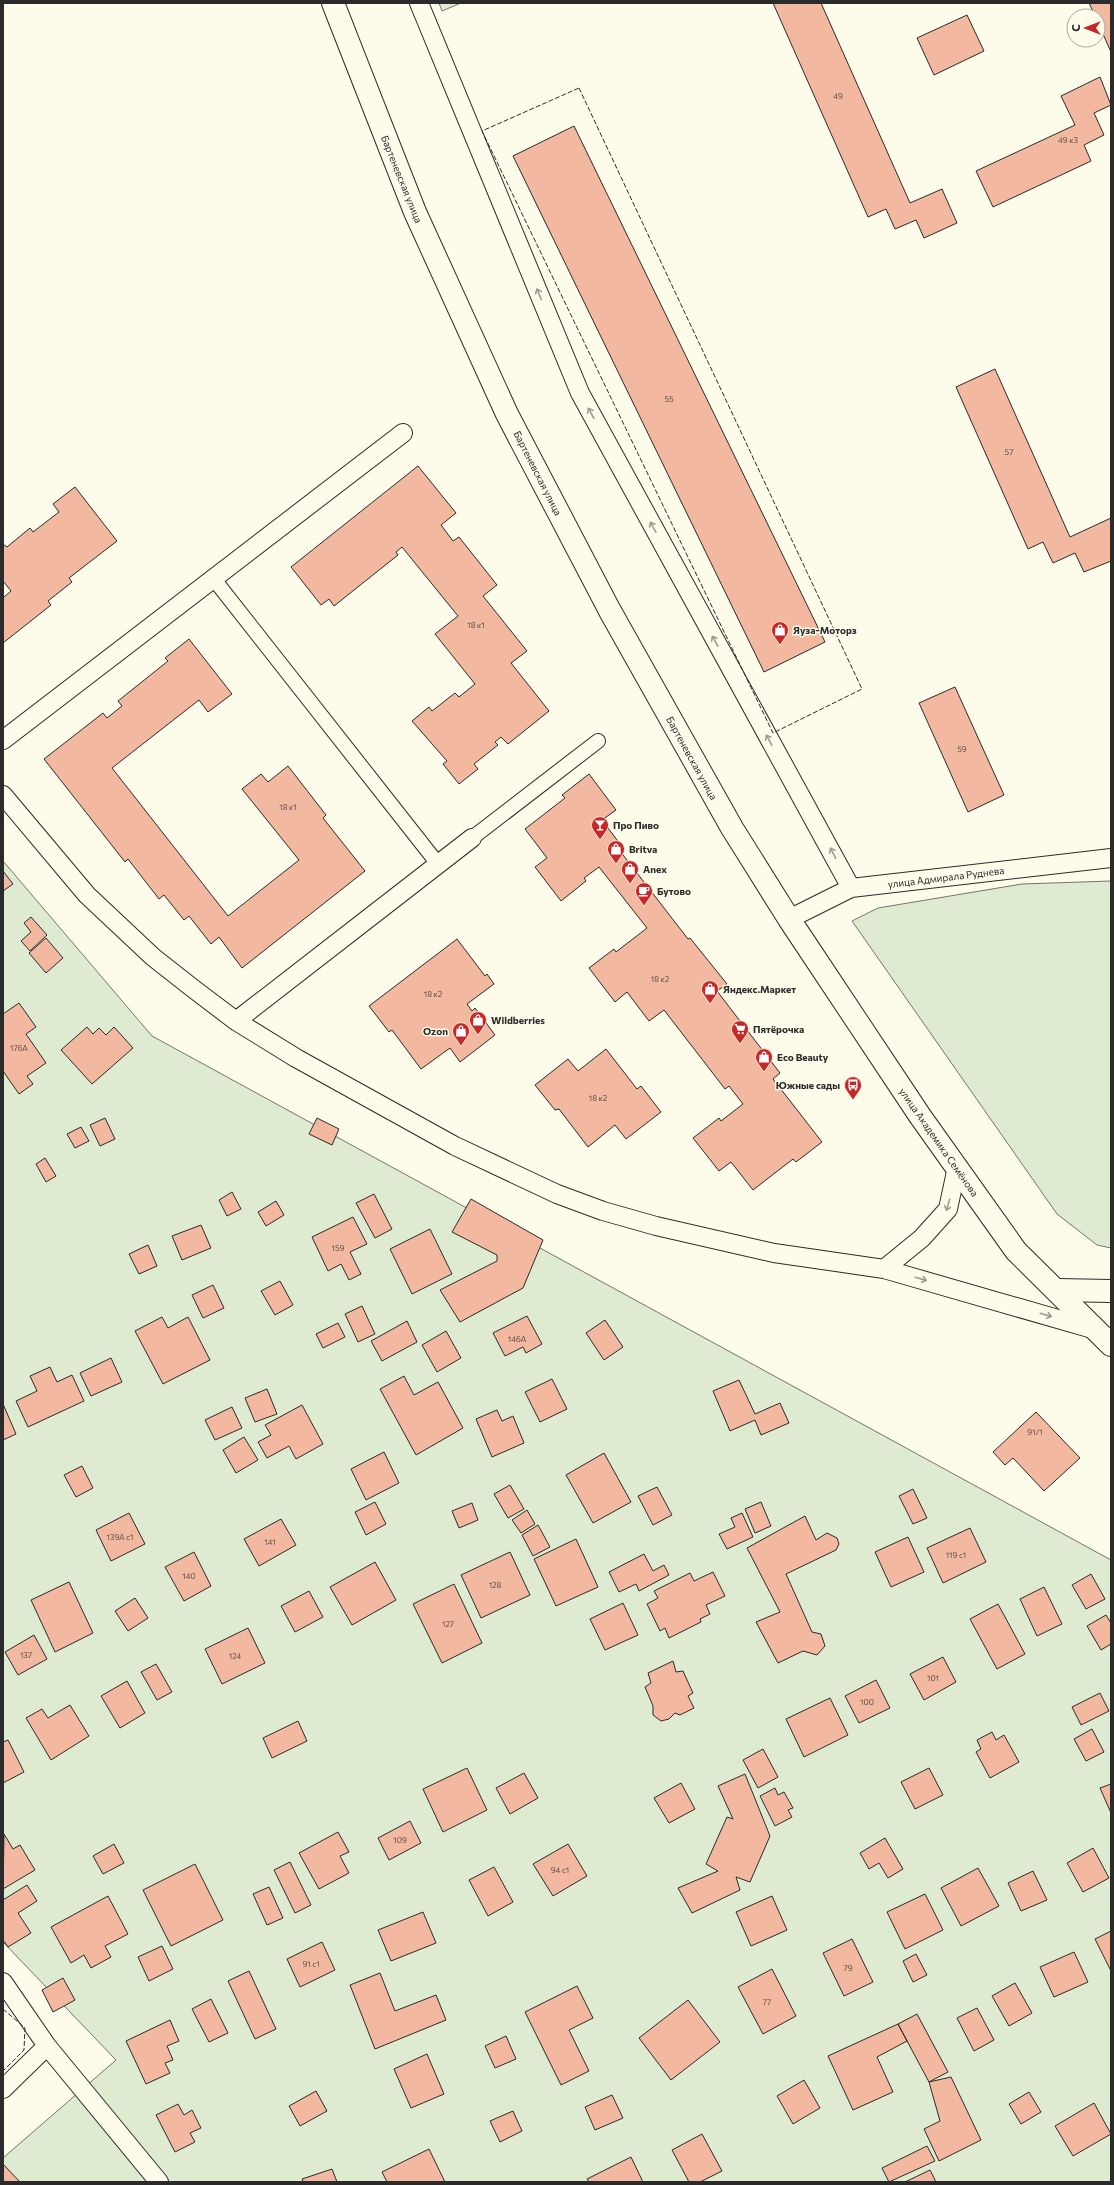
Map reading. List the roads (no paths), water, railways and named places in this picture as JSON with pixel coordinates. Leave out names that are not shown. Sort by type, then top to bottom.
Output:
[{"type":"main road","name":"Бартеневская улица","points":[[333,3],[415,212],[507,414],[610,611],[732,828],[789,920]]},
{"type":"main road","name":"улица Академика Семёнова","points":[[789,920],[920,1116],[1016,1251],[1111,1345]]},
{"type":"main road","points":[[1057,1290],[1111,1291]]},
{"type":"street","points":[[419,3],[580,393],[851,888]]},
{"type":"street","points":[[3,740],[403,433]]},
{"type":"street","points":[[213,578],[438,864]]},
{"type":"street","points":[[236,1021],[598,741]]},
{"type":"street","points":[[3,795],[68,874],[125,932],[153,957],[236,1021],[400,1117],[454,1146],[557,1194],[603,1211],[697,1237],[774,1253],[884,1269],[1096,1330]]},
{"type":"street","name":"улица Адмирала Руднева","points":[[789,920],[851,888],[1111,858]]},
{"type":"street","points":[[884,1269],[922,1238],[948,1209],[957,1168]]},
{"type":"street","points":[[3,1982],[47,2046],[159,2182]]},
{"type":"street","points":[[3,2089],[47,2046]]},
{"type":"place","name":"Яуза-Моторз","points":[[780,645]]},
{"type":"place","name":"Про Пиво","points":[[600,840]]},
{"type":"place","name":"Britva","points":[[616,864]]},
{"type":"place","name":"Anex","points":[[630,884]]},
{"type":"place","name":"Бутово","points":[[644,906]]},
{"type":"place","name":"Яндекс.Маркет","points":[[710,1004]]},
{"type":"place","name":"Wildberries","points":[[478,1035]]},
{"type":"place","name":"Пятёрочка","points":[[740,1044]]},
{"type":"place","name":"Ozon","points":[[461,1046]]},
{"type":"place","name":"Eco Beauty","points":[[764,1072]]},
{"type":"place","name":"Южные сады","points":[[853,1100]]}]
